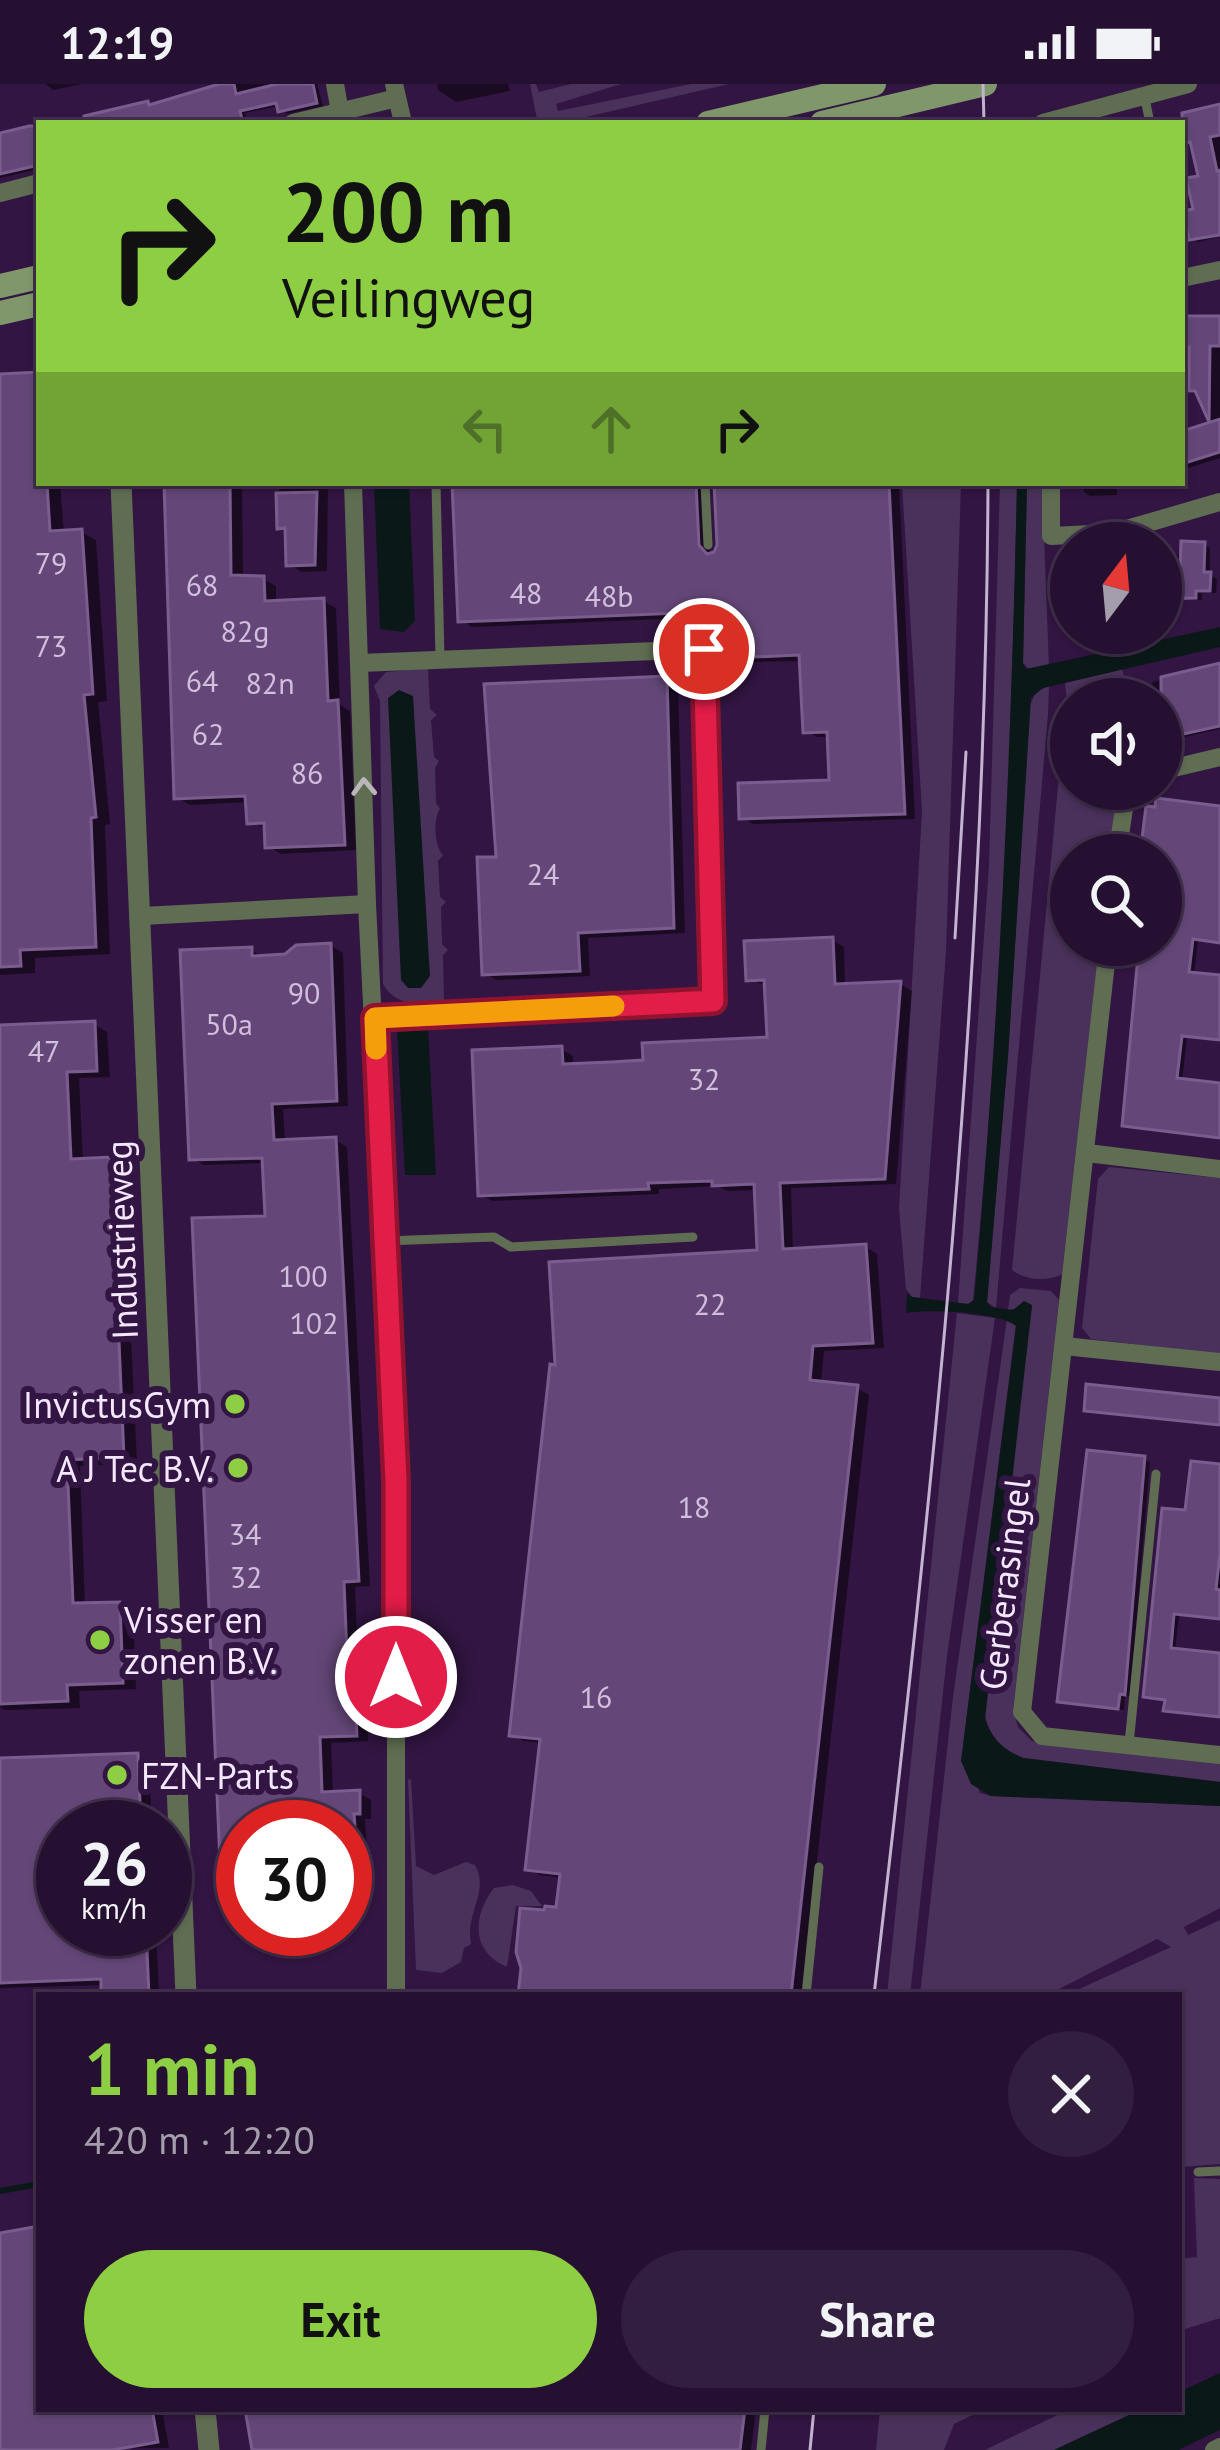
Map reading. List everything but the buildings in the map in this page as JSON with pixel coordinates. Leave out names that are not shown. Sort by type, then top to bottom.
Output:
[{"type":"main road","points":[[721,120],[874,84]]},
{"type":"main road","points":[[835,120],[985,84]]},
{"type":"main road","points":[[0,286],[36,278]]},
{"type":"main road","points":[[0,313],[36,305]]},
{"type":"street","points":[[335,84],[340,112]]},
{"type":"street","points":[[1050,120],[1188,84]]},
{"type":"street","points":[[305,120],[396,91]]},
{"type":"street","points":[[0,193],[36,184]]},
{"type":"street","points":[[1185,277],[1220,270]]},
{"type":"street","name":"Industrieweg","points":[[121,486],[186,1992]]},
{"type":"street","points":[[352,486],[396,1481],[396,1992]]},
{"type":"street","points":[[1051,486],[1051,536],[1113,533],[1220,502]]},
{"type":"street","points":[[360,663],[704,649],[713,1001],[375,1018]]},
{"type":"street","points":[[1182,766],[1220,757]]},
{"type":"street","points":[[142,916],[367,904]]},
{"type":"street","name":"Gerberasingel","points":[[1106,966],[1022,1712],[1042,1736],[1220,1755]]},
{"type":"street","points":[[1087,1153],[1220,1169]]},
{"type":"street","points":[[1064,1346],[1220,1362]]},
{"type":"street","points":[[205,2412],[208,2450]]},
{"type":"lane","points":[[1144,94],[1149,120]]},
{"type":"lane","points":[[436,486],[440,658]]},
{"type":"lane","points":[[705,486],[708,545]]},
{"type":"lane","points":[[385,1241],[494,1237],[511,1247],[693,1237]]},
{"type":"lane","points":[[1130,1744],[1156,1474]]},
{"type":"lane","points":[[806,1992],[819,1867]]},
{"type":"lane","points":[[1198,2172],[1220,2171]]},
{"type":"lane","points":[[761,2450],[765,2412]]},
{"type":"shaded area","points":[[530,84],[536,84],[539,92],[571,84],[621,84],[556,104],[558,111],[691,84],[729,84],[573,120],[537,119]]},
{"type":"shaded area","points":[[374,486],[409,486],[415,621],[404,632],[380,629]]},
{"type":"shaded area","points":[[902,486],[961,486],[946,952],[920,1298],[906,1289],[899,1208],[922,811]]},
{"type":"shaded area","points":[[1000,486],[1017,486],[997,994],[973,1300],[969,1304],[958,1303],[989,866]]},
{"type":"shaded area","points":[[1017,486],[1027,486],[1026,669],[1095,654],[1182,654],[1182,635],[1220,627],[1220,647],[1086,678],[1050,678],[1050,686],[1031,698],[987,1302],[991,1307],[1013,1310],[1024,1301],[1032,1305],[985,1719],[999,1743],[1023,1758],[1220,1782],[1220,1806],[991,1796],[971,1784],[961,1761],[1016,1326],[979,1315],[906,1313],[907,1293],[968,1304],[974,1300],[1003,892]]},
{"type":"shaded area","points":[[1027,486],[1042,486],[1049,667],[1030,670],[1023,663]]},
{"type":"shaded area","points":[[428,668],[430,709],[437,715],[431,720],[434,757],[439,761],[435,768],[440,809],[436,832],[443,855],[438,861],[440,897],[446,902],[441,907],[442,944],[448,950],[443,955],[444,1002],[417,1003],[402,1001],[383,984],[380,701],[374,686],[386,672]]},
{"type":"shaded area","points":[[1122,669],[1124,678],[1085,678]]},
{"type":"shaded area","points":[[1049,686],[996,1308],[987,1302],[1030,705],[1036,692]]},
{"type":"shaded area","points":[[399,690],[413,696],[430,976],[421,988],[408,988],[401,980],[388,698]]},
{"type":"shaded area","points":[[1056,810],[1116,810],[1112,834],[1053,834]]},
{"type":"shaded area","points":[[1050,871],[1050,966],[1097,966],[1062,1274],[1037,1279],[1012,1270]]},
{"type":"shaded area","points":[[428,1028],[436,1175],[405,1175],[397,1029]]},
{"type":"shaded area","points":[[1109,1167],[1220,1178],[1220,1354],[1091,1339],[1082,1328],[1098,1179]]},
{"type":"shaded area","points":[[1020,1288],[1051,1291],[1059,1300],[1013,1710],[1018,1727],[1032,1741],[1046,1744],[1220,1762],[1220,1782],[1024,1758],[1000,1744],[987,1724],[984,1706],[1032,1306],[1008,1310],[1010,1295]]},
{"type":"shaded area","points":[[957,1313],[995,1318],[947,1656],[910,1992],[887,1992]]},
{"type":"shaded area","points":[[1007,1319],[1016,1325],[963,1747],[980,1793],[991,1796],[1220,1806],[1220,1908],[1184,1927],[1188,1935],[1220,1920],[1220,2164],[1182,2167],[1182,1992],[1073,1992],[1171,1947],[1157,1939],[1059,1989],[1044,1992],[920,1992],[953,1697]]},
{"type":"shaded area","points":[[411,1779],[416,1866],[434,1875],[466,1862],[475,1865],[479,1875],[471,1944],[464,1948],[461,1962],[442,1973],[416,1970]]},
{"type":"shaded area","points":[[513,1885],[531,1891],[542,1906],[516,1906],[507,1967],[481,1943],[479,1921],[494,1888]]},
{"type":"shaded area","points":[[1194,2178],[1220,2179],[1220,2318],[1182,2330],[1182,2259],[1197,2257]]},
{"type":"shaded area","points":[[1220,2373],[1220,2430],[1178,2450],[1054,2450],[1136,2412],[1182,2412],[1182,2391]]},
{"type":"shaded area","points":[[880,2412],[979,2412],[954,2424],[944,2450],[876,2450]]},
{"type":"shaded area","points":[[1064,2412],[1136,2412],[1054,2450],[985,2450]]},
{"type":"waterway","points":[[0,2191],[36,2185]]},
{"type":"tram line","points":[[983,84],[984,120]]},
{"type":"tram line","points":[[874,1992],[935,1430],[967,1051],[978,862],[988,486]]},
{"type":"tram line","points":[[955,938],[966,752]]},
{"type":"tram line","points":[[810,2450],[814,2412]]},
{"type":"slow traffic","points":[[376,1049],[375,1018],[614,1006]]},
{"type":"place","name":"InvictusGym","points":[[235,1404]]},
{"type":"place","name":"A J Tec B.V.","points":[[238,1468]]},
{"type":"place","name":"Visser en zonen B.V.","points":[[100,1640]]},
{"type":"place","name":"FZN-Parts","points":[[117,1775]]},
{"type":"route","points":[[396,1677],[396,1481],[375,1018],[713,1001],[704,649]]}]
